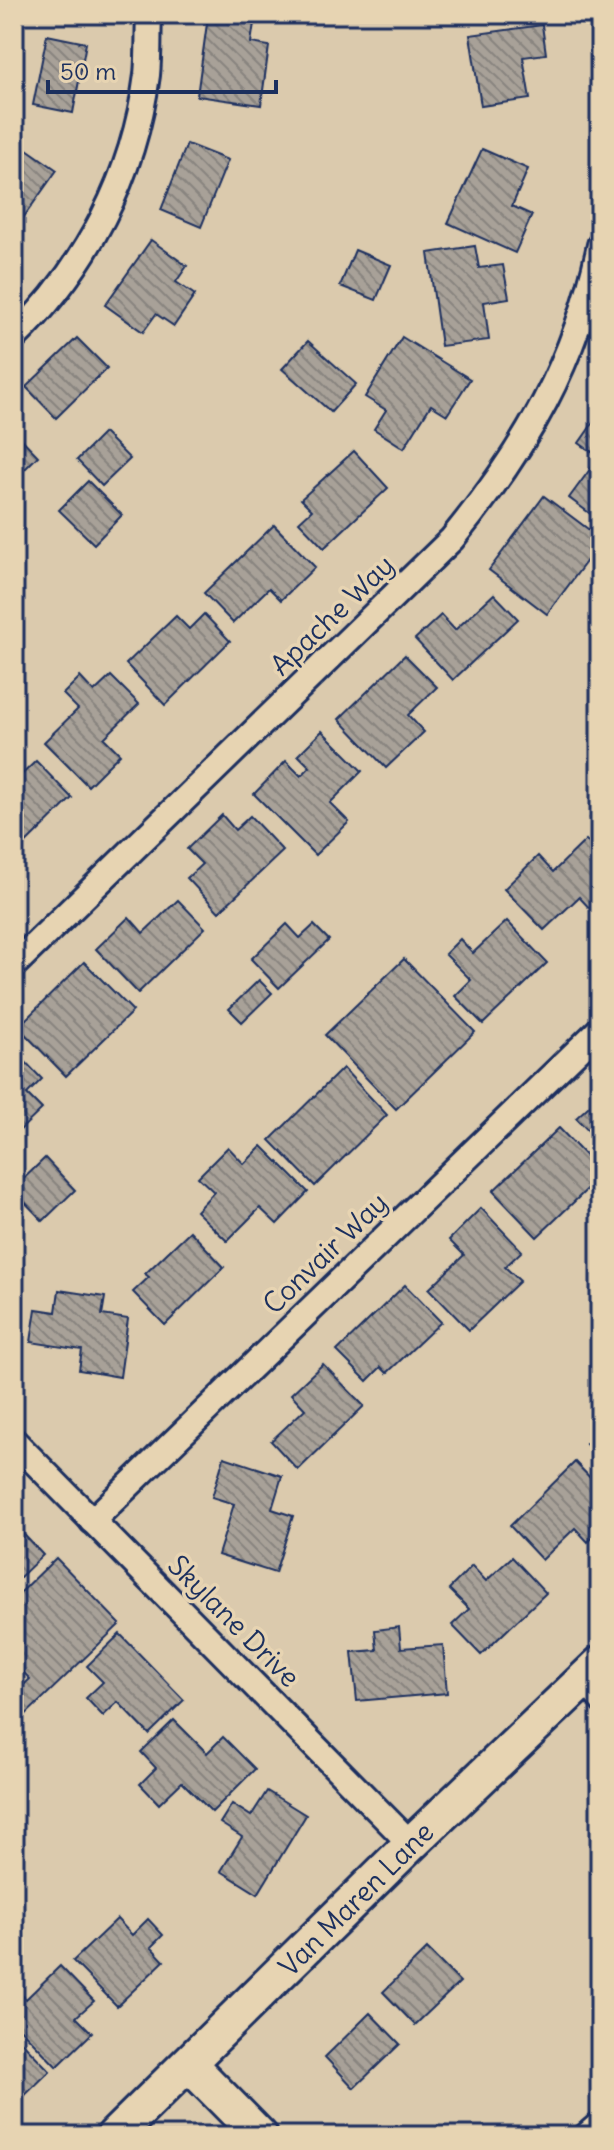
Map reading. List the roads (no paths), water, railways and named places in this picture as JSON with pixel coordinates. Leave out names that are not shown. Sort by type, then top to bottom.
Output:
[{"type":"main road","name":"Van Maren Lane","points":[[114,2136],[411,1844],[593,1685]]},
{"type":"main road","points":[[189,2064],[260,2136]]},
{"type":"street","points":[[14,338],[63,284],[88,246],[128,161],[140,117],[147,73],[149,14]]},
{"type":"street","name":"Apache Way","points":[[14,965],[452,539],[495,487],[530,432],[560,373],[583,312],[600,245]]},
{"type":"street","name":"Convair Way","points":[[92,1521],[600,1029]]},
{"type":"street","name":"Skylane Drive","points":[[14,1441],[411,1844]]},
{"type":"lane","points":[[577,2136],[600,2116]]}]
